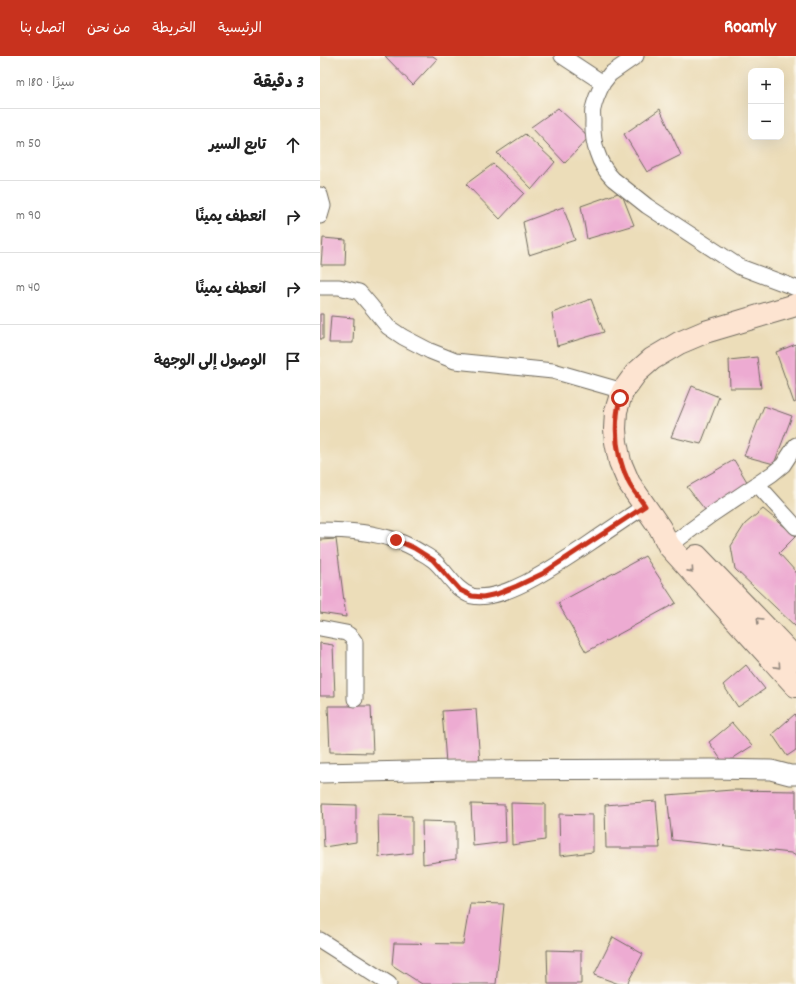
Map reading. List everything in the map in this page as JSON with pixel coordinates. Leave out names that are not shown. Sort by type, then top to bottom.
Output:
[{"type":"main road","points":[[796,305],[705,332],[679,343],[652,359],[636,373],[623,391],[616,411],[615,429],[620,462],[629,483],[645,506],[669,537],[796,686]]},
{"type":"main road","points":[[669,537],[796,659]]},
{"type":"street","points":[[562,56],[603,83]]},
{"type":"street","points":[[636,56],[613,72],[603,83],[596,98],[593,111],[592,128],[594,145],[609,175],[647,206],[740,267],[796,288]]},
{"type":"street","points":[[320,195],[323,206],[320,216]]},
{"type":"street","points":[[320,287],[339,287],[359,292],[388,327],[403,337],[430,351],[455,361],[553,371],[623,391]]},
{"type":"street","points":[[669,537],[712,515],[772,474],[782,465],[796,445]]},
{"type":"street","points":[[757,484],[796,527]]},
{"type":"street","points":[[320,530],[351,531],[396,540],[414,548],[433,560],[460,590],[472,596],[483,597],[497,594],[542,574],[645,506]]},
{"type":"street","points":[[320,628],[346,633],[350,635],[355,642],[355,699]]},
{"type":"street","points":[[771,770],[796,763]]},
{"type":"street","points":[[320,773],[456,770],[710,769],[771,770],[796,775]]},
{"type":"street","points":[[322,939],[389,984]]},
{"type":"building","points":[[385,56],[433,56],[437,59],[413,85]]},
{"type":"building","points":[[558,108],[589,137],[565,163],[531,127]]},
{"type":"building","points":[[660,109],[681,155],[647,172],[624,134]]},
{"type":"building","points":[[525,134],[555,162],[532,189],[497,153]]},
{"type":"building","points":[[493,164],[524,193],[500,219],[466,184]]},
{"type":"building","points":[[621,192],[634,225],[587,239],[581,206]]},
{"type":"building","points":[[563,207],[575,240],[529,255],[523,222]]},
{"type":"building","points":[[323,238],[346,240],[345,265],[321,265]]},
{"type":"building","points":[[591,299],[604,332],[557,346],[552,313]]},
{"type":"building","points":[[320,314],[323,314],[323,339],[320,339]]},
{"type":"building","points":[[331,316],[354,318],[353,343],[329,343]]},
{"type":"building","points":[[796,344],[796,402],[794,403],[776,352]]},
{"type":"building","points":[[757,357],[761,388],[730,388],[729,360]]},
{"type":"building","points":[[692,386],[719,397],[701,444],[671,437]]},
{"type":"building","points":[[764,406],[792,416],[774,464],[744,456]]},
{"type":"building","points":[[734,460],[749,485],[706,511],[687,487]]},
{"type":"building","points":[[763,509],[796,536],[779,553],[796,572],[796,627],[735,569],[731,546],[745,524]]},
{"type":"building","points":[[336,539],[346,617],[320,613],[320,540]]},
{"type":"building","points":[[645,556],[676,603],[586,652],[558,603]]},
{"type":"building","points":[[320,643],[333,645],[335,696],[320,696]]},
{"type":"building","points":[[746,665],[765,689],[738,707],[723,685]]},
{"type":"building","points":[[328,706],[371,706],[373,753],[330,752]]},
{"type":"building","points":[[476,709],[480,762],[446,763],[442,711]]},
{"type":"building","points":[[795,714],[796,750],[787,756],[772,734]]},
{"type":"building","points":[[732,723],[752,746],[724,764],[709,742]]},
{"type":"building","points":[[732,790],[796,791],[796,856],[791,853],[672,840],[667,795]]},
{"type":"building","points":[[656,801],[660,848],[606,848],[605,805]]},
{"type":"building","points":[[511,803],[545,804],[545,840],[512,845]]},
{"type":"building","points":[[322,804],[356,805],[356,842],[324,847]]},
{"type":"building","points":[[471,804],[505,805],[506,842],[473,846]]},
{"type":"building","points":[[559,814],[593,815],[593,852],[560,856]]},
{"type":"building","points":[[378,815],[412,816],[412,853],[379,857]]},
{"type":"building","points":[[422,821],[456,822],[456,859],[423,864]]},
{"type":"building","points":[[470,903],[504,904],[496,984],[422,984],[392,965],[394,943],[463,944]]},
{"type":"building","points":[[613,937],[643,954],[627,984],[619,984],[594,975]]},
{"type":"building","points":[[547,950],[581,951],[581,984],[548,984]]},
{"type":"route","points":[[396,540],[414,548],[433,560],[460,590],[472,596],[483,597],[497,594],[542,574],[645,506],[629,483],[620,462],[615,429],[616,411],[620,398]]}]
